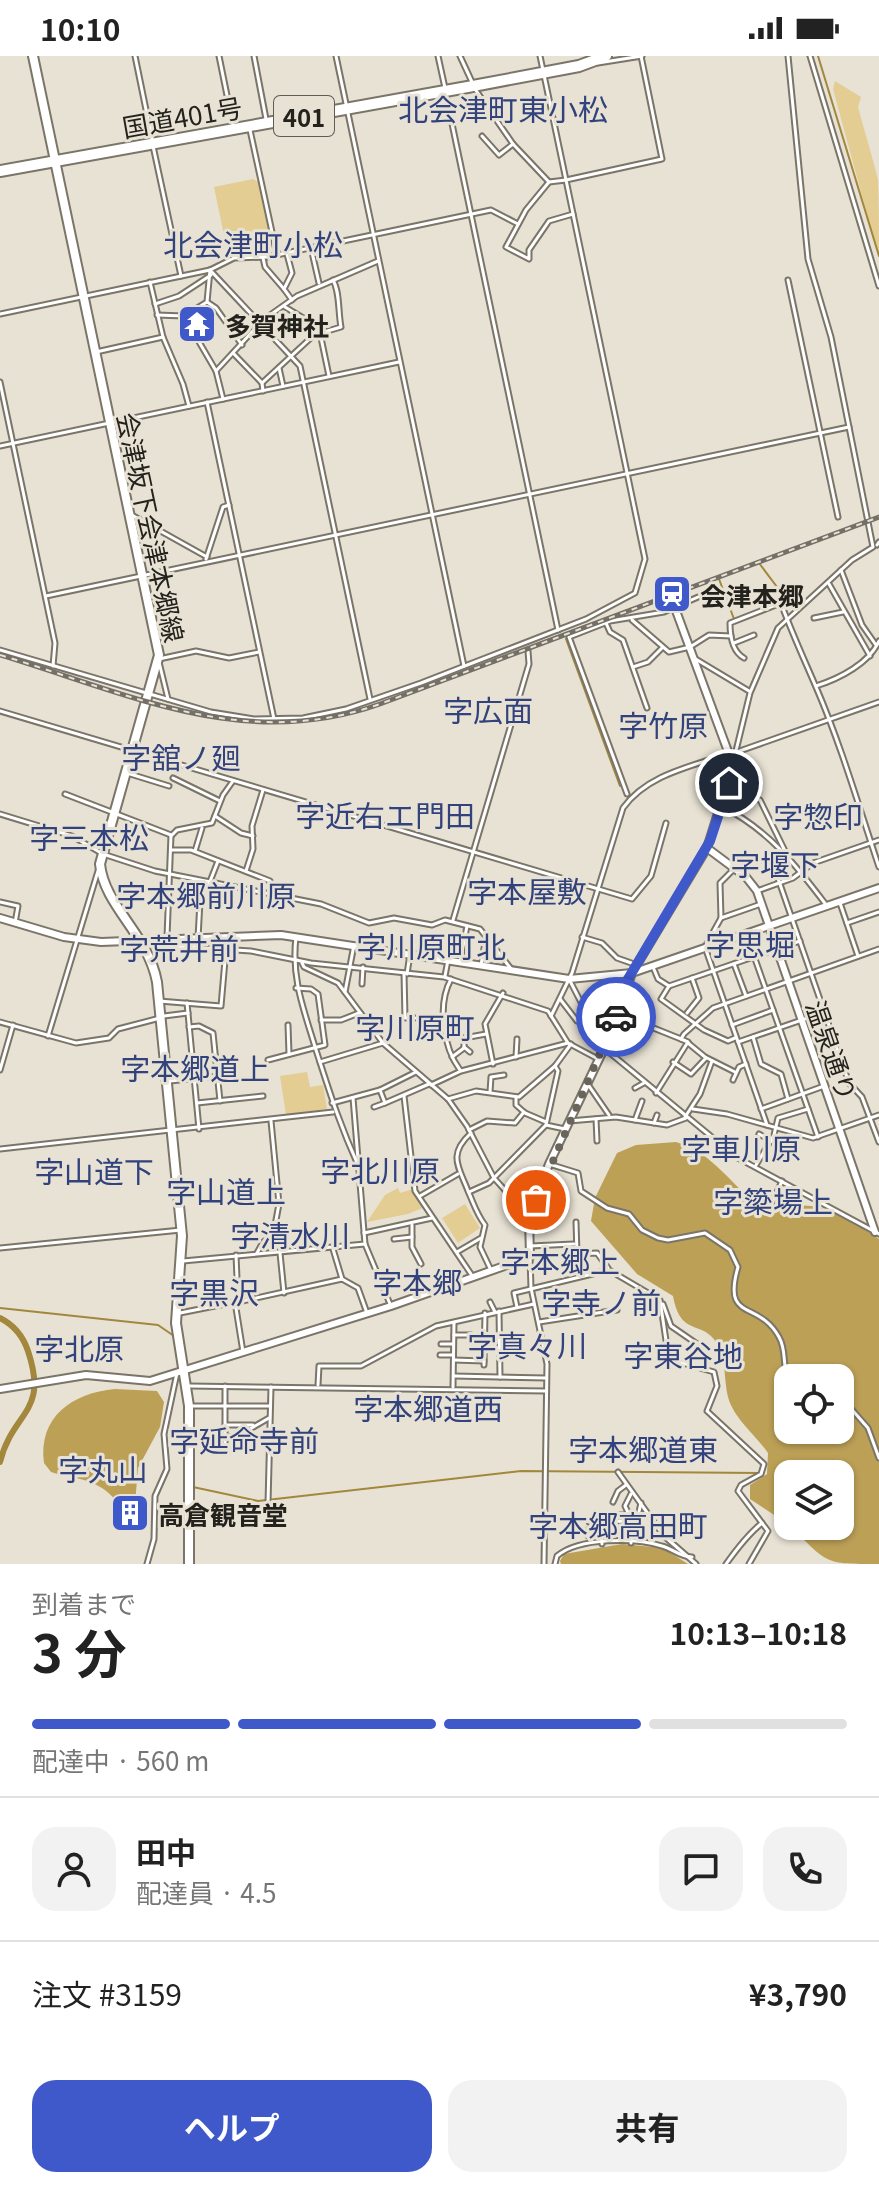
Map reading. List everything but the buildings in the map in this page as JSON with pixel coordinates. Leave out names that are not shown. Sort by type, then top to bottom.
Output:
[{"type":"highway","name":"国道401号","points":[[0,171],[473,86],[591,63],[606,56]]},
{"type":"main road","name":"会津坂下会津本郷線","points":[[33,56],[159,660],[102,859]]},
{"type":"main road","points":[[0,1389],[86,1375],[150,1381],[391,1306],[530,1257],[529,1217],[549,1164],[604,1048],[632,973],[707,848],[733,765],[732,753],[675,608]]},
{"type":"main road","points":[[707,848],[757,891]]},
{"type":"main road","points":[[102,859],[108,892],[145,943],[154,966],[159,1001],[183,1261],[177,1314],[180,1372],[189,1406],[189,1564]]},
{"type":"main road","points":[[0,918],[77,939],[145,943],[255,934],[296,937],[569,979],[632,973],[653,967],[879,888]]},
{"type":"main road","name":"温泉通り","points":[[757,891],[877,1233]]},
{"type":"street","points":[[135,56],[181,276]]},
{"type":"street","points":[[219,56],[233,129]]},
{"type":"street","points":[[254,56],[267,123]]},
{"type":"street","points":[[336,56],[464,666]]},
{"type":"street","points":[[438,56],[558,630]]},
{"type":"street","points":[[460,56],[473,86],[513,144],[549,182]]},
{"type":"street","points":[[0,650],[220,714],[274,719],[327,714],[370,700],[558,630],[597,614],[637,591],[645,559],[540,56]]},
{"type":"street","points":[[573,214],[549,221],[529,250],[529,259],[506,247],[518,224],[549,182],[662,159],[641,56],[591,63]]},
{"type":"street","points":[[732,753],[768,648],[785,620],[829,584],[841,570],[877,545],[831,337],[808,259],[788,56]]},
{"type":"street","points":[[810,56],[879,286]]},
{"type":"street","points":[[250,126],[277,255]]},
{"type":"street","points":[[482,136],[499,155],[513,144]]},
{"type":"street","points":[[155,304],[179,296],[234,258],[263,258],[496,210],[506,220],[518,224]]},
{"type":"street","points":[[311,248],[320,285]]},
{"type":"street","points":[[284,289],[292,273],[287,253]]},
{"type":"street","points":[[263,258],[265,267],[292,300]]},
{"type":"street","points":[[216,371],[259,325],[292,300],[378,261]]},
{"type":"street","points":[[0,314],[211,272]]},
{"type":"street","points":[[207,302],[211,272]]},
{"type":"street","points":[[211,272],[300,366],[370,700]]},
{"type":"street","points":[[262,383],[319,333],[341,327],[335,302],[338,288],[333,280]]},
{"type":"street","points":[[788,280],[838,517]]},
{"type":"street","points":[[150,282],[163,337],[189,406]]},
{"type":"street","points":[[157,315],[184,316],[207,302]]},
{"type":"street","points":[[207,302],[216,308],[242,345]]},
{"type":"street","points":[[285,307],[310,322],[319,333],[329,376]]},
{"type":"street","points":[[184,316],[216,371],[223,399]]},
{"type":"street","points":[[95,352],[163,337]]},
{"type":"street","points":[[234,354],[262,383],[263,391]]},
{"type":"street","points":[[0,446],[399,362]]},
{"type":"street","points":[[279,368],[283,386]]},
{"type":"street","points":[[0,382],[57,652],[53,666]]},
{"type":"street","points":[[207,402],[274,719]]},
{"type":"street","points":[[46,596],[849,427]]},
{"type":"street","points":[[205,563],[223,507],[229,505]]},
{"type":"street","points":[[129,514],[207,557]]},
{"type":"street","points":[[816,686],[849,673],[877,650],[877,643],[862,625],[841,570]]},
{"type":"street","points":[[829,584],[870,656]]},
{"type":"street","points":[[627,794],[569,637],[606,623],[632,620],[675,608],[714,590]]},
{"type":"street","points":[[744,658],[731,636],[731,622],[781,603],[785,620],[792,627],[816,686],[879,867]]},
{"type":"street","points":[[814,618],[843,612]]},
{"type":"street","points":[[632,620],[662,648],[672,652],[690,647],[709,635],[731,636]]},
{"type":"street","points":[[606,623],[610,632],[623,640],[647,708]]},
{"type":"street","points":[[734,643],[754,635]]},
{"type":"street","points":[[633,667],[648,662],[662,648]]},
{"type":"street","points":[[168,699],[159,660],[196,651],[229,658],[259,652]]},
{"type":"street","points":[[452,921],[529,664],[528,651]]},
{"type":"street","points":[[694,658],[751,692]]},
{"type":"street","points":[[551,1016],[569,979],[617,820],[637,792],[655,780],[879,702]]},
{"type":"street","points":[[0,711],[634,898],[651,876],[666,823]]},
{"type":"street","points":[[127,773],[169,786]]},
{"type":"street","points":[[173,778],[220,801]]},
{"type":"street","points":[[730,778],[742,794],[760,800],[785,851]]},
{"type":"street","points":[[233,780],[220,801],[212,823],[177,830],[171,836],[168,940],[172,946],[226,949],[302,962],[445,977],[540,1007],[551,1016],[569,1044],[598,1059]]},
{"type":"street","points":[[246,871],[263,789]]},
{"type":"street","points":[[65,794],[171,836]]},
{"type":"street","points":[[720,805],[751,820],[785,851],[827,906]]},
{"type":"street","points":[[0,814],[72,836],[102,859],[209,884],[321,904],[369,923],[387,918],[432,925],[442,920],[452,921],[486,935],[512,970]]},
{"type":"street","points":[[215,816],[239,833],[253,836]]},
{"type":"street","points":[[195,851],[202,827]]},
{"type":"street","points":[[757,891],[780,883],[813,863],[879,840]]},
{"type":"street","points":[[172,850],[195,851],[270,881]]},
{"type":"street","points":[[767,1125],[706,949],[721,918],[720,883],[745,853],[772,863],[849,1083],[862,1097],[879,1142]]},
{"type":"street","points":[[48,1036],[102,859]]},
{"type":"street","points":[[209,884],[218,861]]},
{"type":"street","points":[[198,938],[201,882]]},
{"type":"street","points":[[0,902],[18,906],[15,923]]},
{"type":"street","points":[[840,902],[858,956]]},
{"type":"street","points":[[721,918],[761,904]]},
{"type":"street","points":[[847,923],[879,912]]},
{"type":"street","points":[[460,962],[467,926]]},
{"type":"street","points":[[481,965],[486,935]]},
{"type":"street","points":[[296,937],[293,960],[296,988],[333,1112],[358,1165]]},
{"type":"street","points":[[582,937],[602,943],[617,958],[637,965]]},
{"type":"street","points":[[800,941],[669,986],[661,999],[728,1041],[753,1037],[825,1012]]},
{"type":"street","points":[[345,992],[354,945]]},
{"type":"street","points":[[159,1001],[221,1006],[226,949]]},
{"type":"street","points":[[681,1039],[713,1008],[879,949]]},
{"type":"street","points":[[410,954],[406,973],[405,1018],[415,1018]]},
{"type":"street","points":[[754,956],[818,1137]]},
{"type":"street","points":[[445,977],[448,960]]},
{"type":"street","points":[[302,962],[304,967],[334,980],[383,1043],[448,1099],[470,1132],[494,1178],[529,1217]]},
{"type":"street","points":[[734,964],[746,996]]},
{"type":"street","points":[[362,984],[363,967]]},
{"type":"street","points":[[653,967],[658,979],[669,986]]},
{"type":"street","points":[[687,1014],[699,998],[692,978]]},
{"type":"street","points":[[451,979],[443,1003],[452,1058],[461,1071]]},
{"type":"street","points":[[560,999],[577,1021],[588,1016],[569,979]]},
{"type":"street","points":[[268,1060],[325,1045],[318,994],[311,989],[296,988]]},
{"type":"street","points":[[493,1064],[486,1021],[503,993]]},
{"type":"street","points":[[187,1003],[199,1129]]},
{"type":"street","points":[[619,1005],[660,1032],[688,1042],[706,1058],[735,1072]]},
{"type":"street","points":[[732,1025],[773,1010]]},
{"type":"street","points":[[0,1022],[73,1043],[106,1038],[118,1029],[188,1013]]},
{"type":"street","points":[[321,1020],[341,1020],[359,1013]]},
{"type":"street","points":[[0,1070],[13,1025]]},
{"type":"street","points":[[288,1025],[289,1054]]},
{"type":"street","points":[[189,1027],[199,1026],[213,1033],[220,1101]]},
{"type":"street","points":[[452,1058],[464,1047],[464,1038],[486,1034]]},
{"type":"street","points":[[753,1037],[761,1064],[781,1074],[788,1099]]},
{"type":"street","points":[[516,1057],[517,1039]]},
{"type":"street","points":[[656,1093],[688,1042]]},
{"type":"street","points":[[320,1062],[383,1043]]},
{"type":"street","points":[[374,1107],[461,1071],[569,1044]]},
{"type":"street","points":[[516,1098],[555,1066],[569,1044]]},
{"type":"street","points":[[464,1047],[470,1052]]},
{"type":"street","points":[[604,1048],[736,1157],[877,1233]]},
{"type":"street","points":[[673,1062],[691,1074],[706,1058]]},
{"type":"street","points":[[569,1121],[610,1117],[674,1127],[693,1109],[712,1061]]},
{"type":"street","points":[[733,1080],[735,1072],[746,1064]]},
{"type":"street","points":[[469,1192],[494,1178],[546,1123],[558,1071],[555,1066]]},
{"type":"street","points":[[331,1104],[380,1090],[416,1072]]},
{"type":"street","points":[[490,1092],[491,1077],[504,1075]]},
{"type":"street","points":[[167,1081],[218,1076]]},
{"type":"street","points":[[635,1088],[644,1083]]},
{"type":"street","points":[[586,1084],[597,1093],[610,1117]]},
{"type":"street","points":[[761,1109],[824,1086]]},
{"type":"street","points":[[380,1090],[385,1103]]},
{"type":"street","points":[[448,1099],[490,1092],[516,1098]]},
{"type":"street","points":[[197,1103],[263,1096]]},
{"type":"street","points":[[404,1096],[412,1182],[432,1218],[474,1278]]},
{"type":"street","points":[[353,1098],[365,1244],[391,1306]]},
{"type":"street","points":[[516,1098],[516,1105],[524,1112],[565,1129]]},
{"type":"street","points":[[635,1120],[642,1101]]},
{"type":"street","points":[[693,1109],[818,1137],[879,1115]]},
{"type":"street","points":[[755,1166],[770,1141],[778,1118],[808,1109]]},
{"type":"street","points":[[0,1149],[333,1112]]},
{"type":"street","points":[[492,1272],[480,1247],[485,1226],[471,1206],[469,1192],[458,1174],[460,1148],[470,1132],[487,1121],[515,1123],[524,1112]]},
{"type":"street","points":[[654,1123],[657,1115]]},
{"type":"street","points":[[596,1119],[597,1141]]},
{"type":"street","points":[[257,1253],[263,1242],[273,1236],[279,1211],[271,1121]]},
{"type":"street","points":[[759,1134],[791,1152]]},
{"type":"street","points":[[549,1164],[578,1173],[583,1193],[607,1208],[629,1214],[646,1233],[668,1240],[705,1233],[723,1243],[738,1267],[732,1284],[733,1296],[743,1307],[771,1324],[786,1355],[787,1364]]},
{"type":"street","points":[[419,1197],[458,1174]]},
{"type":"street","points":[[771,1205],[782,1181]]},
{"type":"street","points":[[364,1233],[412,1225],[432,1218]]},
{"type":"street","points":[[576,1222],[577,1254],[597,1253],[609,1270],[665,1306],[671,1326],[700,1346]]},
{"type":"street","points":[[412,1225],[413,1250],[421,1264]]},
{"type":"street","points":[[0,1248],[181,1230]]},
{"type":"street","points":[[394,1239],[412,1237]]},
{"type":"street","points":[[457,1252],[482,1238]]},
{"type":"street","points":[[183,1261],[365,1244]]},
{"type":"street","points":[[530,1246],[575,1244]]},
{"type":"street","points":[[333,1249],[342,1279]]},
{"type":"street","points":[[280,1253],[284,1293]]},
{"type":"street","points":[[236,1255],[236,1302],[244,1353]]},
{"type":"street","points":[[530,1257],[531,1288],[546,1378],[544,1564]]},
{"type":"street","points":[[517,1307],[514,1293],[609,1270]]},
{"type":"street","points":[[177,1314],[342,1279],[358,1288],[368,1313]]},
{"type":"street","points":[[490,1302],[497,1311],[500,1377]]},
{"type":"street","points":[[660,1303],[668,1354],[672,1360],[714,1372],[717,1386],[707,1401],[707,1411],[764,1464],[761,1474],[741,1485],[738,1491],[768,1533],[749,1564]]},
{"type":"street","points":[[318,1387],[318,1365],[361,1366],[436,1326],[534,1304]]},
{"type":"street","points":[[538,1322],[617,1310]]},
{"type":"street","points":[[454,1360],[484,1363],[485,1313]]},
{"type":"street","points":[[453,1388],[454,1323]]},
{"type":"street","points":[[454,1335],[471,1335]]},
{"type":"street","points":[[441,1344],[454,1344]]},
{"type":"street","points":[[440,1355],[454,1355]]},
{"type":"street","points":[[147,1564],[154,1539],[155,1496],[167,1469],[164,1434],[180,1372]]},
{"type":"street","points":[[454,1376],[546,1378]]},
{"type":"street","points":[[186,1386],[546,1391]]},
{"type":"street","points":[[225,1386],[225,1443]]},
{"type":"street","points":[[268,1503],[271,1387]]},
{"type":"street","points":[[189,1406],[270,1406]]},
{"type":"street","points":[[854,1412],[868,1428],[879,1458]]},
{"type":"street","points":[[190,1437],[236,1437],[270,1418]]},
{"type":"street","points":[[225,1425],[257,1425]]},
{"type":"street","points":[[618,1472],[664,1536],[692,1557],[696,1564]]},
{"type":"street","points":[[613,1502],[618,1491],[626,1485]]},
{"type":"street","points":[[631,1543],[631,1521],[625,1506],[632,1493]]},
{"type":"street","points":[[589,1522],[637,1520],[641,1502]]},
{"type":"street","points":[[602,1544],[601,1515],[628,1515]]},
{"type":"street","points":[[617,1515],[617,1543]]},
{"type":"street","points":[[726,1564],[740,1550],[747,1534],[762,1522]]},
{"type":"street","points":[[589,1529],[642,1528]]},
{"type":"street","points":[[588,1536],[642,1535]]},
{"type":"street","points":[[555,1564],[557,1556],[566,1549],[617,1543],[662,1546],[692,1557]]},
{"type":"shaded area","points":[[835,81],[861,97],[858,107],[878,180],[879,258],[833,89]]},
{"type":"shaded area","points":[[253,179],[258,182],[270,231],[225,240],[214,187]]},
{"type":"shaded area","points":[[307,1072],[310,1087],[323,1085],[327,1109],[286,1115],[280,1076]]},
{"type":"shaded area","points":[[676,1142],[690,1147],[715,1164],[747,1196],[772,1214],[796,1206],[818,1207],[840,1215],[879,1239],[879,1564],[837,1562],[821,1555],[804,1540],[854,1540],[854,1460],[774,1460],[774,1515],[750,1499],[750,1485],[767,1474],[768,1453],[731,1405],[719,1347],[707,1333],[687,1324],[677,1310],[673,1296],[637,1274],[591,1221],[595,1198],[617,1153],[636,1145]]},
{"type":"shaded area","points":[[398,1188],[400,1193],[413,1189],[425,1207],[408,1214],[367,1222],[385,1195]]},
{"type":"shaded area","points":[[465,1204],[480,1228],[458,1243],[442,1218]]},
{"type":"shaded area","points":[[115,1389],[157,1391],[164,1402],[160,1427],[138,1468],[135,1504],[130,1506],[89,1482],[51,1472],[44,1463],[47,1433],[52,1420],[61,1410],[85,1396]]},
{"type":"shaded area","points":[[622,1544],[663,1548],[688,1564],[561,1564],[560,1561],[564,1554]]},
{"type":"waterway","points":[[818,56],[879,256]]},
{"type":"waterway","points":[[759,563],[777,587],[782,603]]},
{"type":"waterway","points":[[719,579],[734,619]]},
{"type":"waterway","points":[[566,639],[620,786]]},
{"type":"waterway","points":[[0,1308],[158,1325],[174,1336],[179,1370]]},
{"type":"waterway","points":[[0,1318],[14,1328],[23,1340],[33,1372],[34,1388],[27,1411],[6,1445],[0,1462]]},
{"type":"waterway","points":[[193,1487],[258,1501],[521,1471],[759,1473]]},
{"type":"railway","points":[[0,655],[188,712],[235,720],[282,722],[330,717],[380,704],[879,517]]},
{"type":"way so far","points":[[536,1200],[549,1164],[610,1036],[616,1017]]},
{"type":"place","name":"多賀神社","points":[[197,324]]},
{"type":"place","name":"会津本郷","points":[[672,594]]},
{"type":"place","name":"高倉観音堂","points":[[130,1513]]},
{"type":"district","name":"北会津町東小松","points":[[503,108]]},
{"type":"district","name":"北会津町小松","points":[[253,243]]},
{"type":"district","name":"字広面","points":[[488,709]]},
{"type":"district","name":"字竹原","points":[[663,724]]},
{"type":"district","name":"字舘ノ廻","points":[[181,756]]},
{"type":"district","name":"字近右エ門田","points":[[385,814]]},
{"type":"district","name":"字惣印","points":[[818,815]]},
{"type":"district","name":"字三本松","points":[[89,836]]},
{"type":"district","name":"字堰下","points":[[775,863]]},
{"type":"district","name":"字本屋敷","points":[[527,890]]},
{"type":"district","name":"字本郷前川原","points":[[206,894]]},
{"type":"district","name":"字思堀","points":[[750,943]]},
{"type":"district","name":"字川原町北","points":[[431,945]]},
{"type":"district","name":"字荒井前","points":[[179,947]]},
{"type":"district","name":"字川原町","points":[[415,1026]]},
{"type":"district","name":"字本郷道上","points":[[195,1067]]},
{"type":"district","name":"字車川原","points":[[741,1147]]},
{"type":"district","name":"字北川原","points":[[380,1169]]},
{"type":"district","name":"字山道下","points":[[94,1170]]},
{"type":"district","name":"字山道上","points":[[226,1190]]},
{"type":"district","name":"字簗場上","points":[[773,1200]]},
{"type":"district","name":"字清水川","points":[[290,1234]]},
{"type":"district","name":"字本郷上","points":[[560,1260]]},
{"type":"district","name":"字本郷","points":[[417,1281]]},
{"type":"district","name":"字黒沢","points":[[214,1291]]},
{"type":"district","name":"字寺ノ前","points":[[601,1301]]},
{"type":"district","name":"字真々川","points":[[527,1344]]},
{"type":"district","name":"字北原","points":[[79,1347]]},
{"type":"district","name":"字東谷地","points":[[683,1354]]},
{"type":"district","name":"字本郷道西","points":[[428,1407]]},
{"type":"district","name":"字延命寺前","points":[[244,1439]]},
{"type":"district","name":"字本郷道東","points":[[643,1448]]},
{"type":"district","name":"字丸山","points":[[103,1468]]},
{"type":"district","name":"字本郷高田町","points":[[618,1524]]},
{"type":"route","points":[[616,1017],[628,979],[710,841],[729,783]]}]
